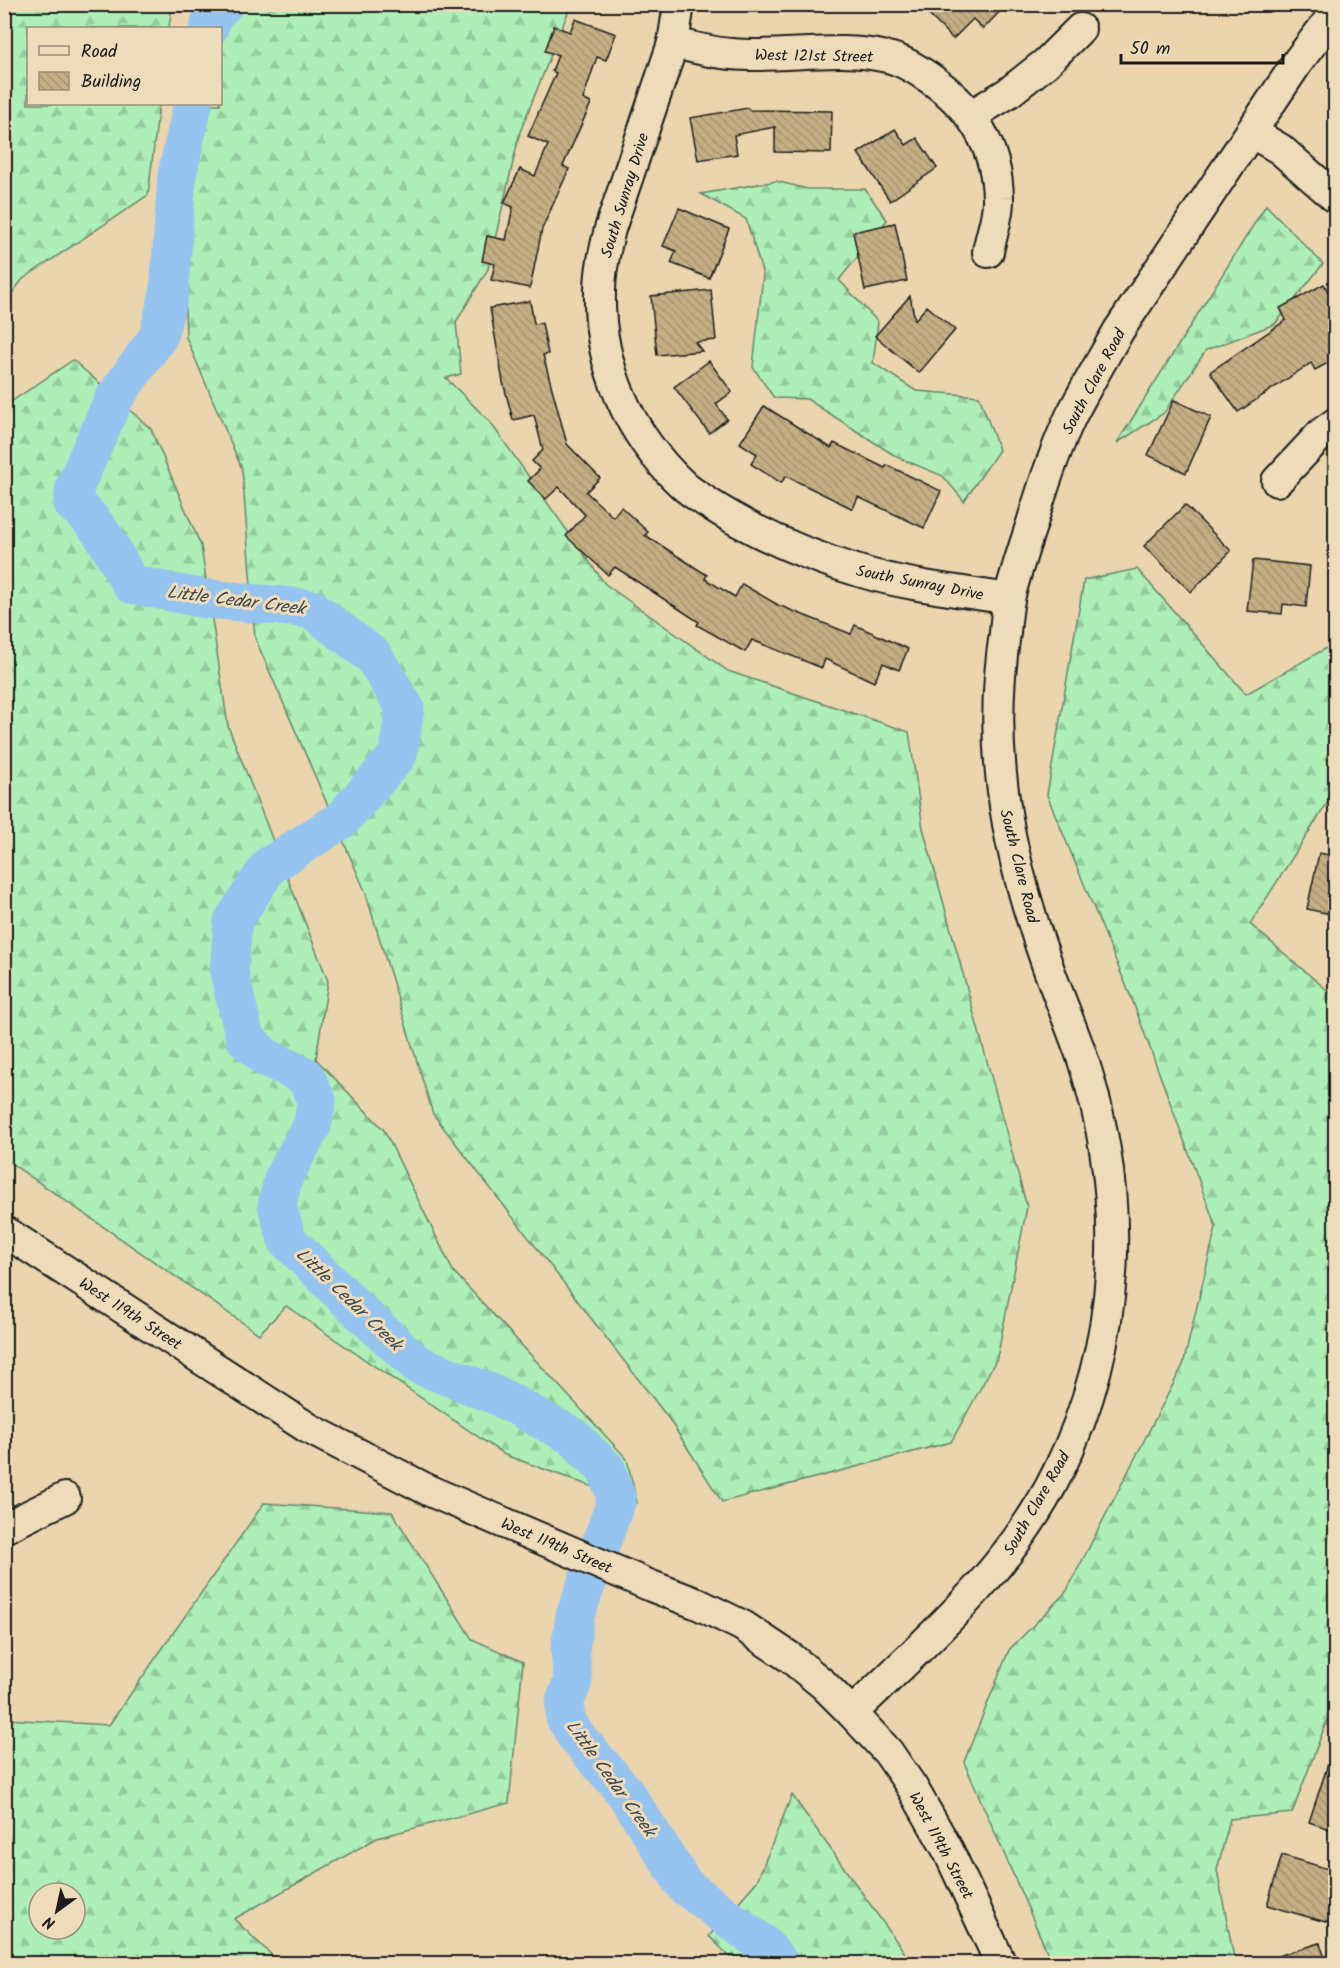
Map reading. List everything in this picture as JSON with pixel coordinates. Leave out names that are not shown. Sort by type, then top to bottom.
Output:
[{"type":"street","name":"South Sunray Drive","points":[[679,4],[673,43],[610,229],[603,259],[600,292],[603,341],[611,376],[630,417],[654,456],[684,487],[718,510],[756,530],[811,555],[863,572],[916,584],[1009,598]]},
{"type":"street","name":"South Clare Road","points":[[852,1713],[970,1598],[1003,1559],[1028,1524],[1056,1475],[1076,1432],[1091,1389],[1110,1296],[1113,1256],[1112,1200],[1097,1107],[1031,915],[1003,796],[998,752],[999,704],[1001,657],[1009,598],[1054,454],[1085,390],[1119,330],[1299,60],[1335,12]]},
{"type":"street","points":[[972,115],[1008,93],[1046,63],[1080,29]]},
{"type":"street","name":"West 121st Street","points":[[673,43],[733,55],[851,52],[889,57],[917,69],[949,91],[972,115],[988,146],[995,171],[998,201],[988,252]]},
{"type":"street","points":[[1251,132],[1280,149],[1335,198]]},
{"type":"street","points":[[1277,481],[1322,433],[1335,423]]},
{"type":"street","name":"West 119th Street","points":[[4,1231],[308,1428],[430,1491],[698,1604],[743,1626],[790,1658],[823,1684],[888,1752],[932,1820],[1001,1964]]},
{"type":"street","points":[[4,1528],[65,1498]]},
{"type":"green space","points":[[5,4],[172,5],[169,27],[27,27],[27,105],[159,105],[148,195],[23,279],[5,302]]},
{"type":"green space","points":[[202,5],[571,5],[520,132],[488,269],[456,322],[461,374],[446,378],[490,422],[605,584],[728,671],[909,732],[923,828],[1027,1207],[997,1358],[951,1442],[722,1502],[669,1419],[433,1114],[365,891],[255,638],[242,469],[186,337],[178,109],[179,105],[222,105],[222,27],[196,27]]},
{"type":"green space","points":[[776,181],[807,189],[865,189],[887,220],[839,280],[878,322],[873,363],[916,391],[979,396],[999,450],[964,501],[943,476],[897,457],[807,399],[774,398],[753,367],[763,275],[746,219],[701,194]]},
{"type":"green space","points":[[1266,205],[1323,264],[1275,324],[1206,350],[1164,413],[1117,443]]},
{"type":"green space","points":[[73,360],[151,429],[201,546],[228,726],[328,981],[316,1059],[384,1130],[453,1271],[627,1459],[637,1503],[505,1455],[286,1306],[259,1334],[5,1159],[5,406]]},
{"type":"green space","points":[[1137,569],[1246,694],[1335,643],[1335,791],[1250,924],[1335,997],[1335,1699],[1292,1813],[1230,1819],[1217,1870],[1235,1963],[1052,1963],[964,1762],[1009,1650],[1066,1592],[1183,1365],[1216,1227],[1133,1002],[1047,795],[1084,580]]},
{"type":"green space","points":[[264,1503],[392,1512],[472,1639],[523,1662],[509,1803],[377,1838],[234,1919],[280,1963],[5,1963],[5,1719],[109,1725]]},
{"type":"green space","points":[[792,1795],[912,1963],[736,1963],[709,1936],[757,1881]]},
{"type":"building","points":[[918,4],[1007,4],[983,29],[973,19],[953,39]]},
{"type":"building","points":[[575,19],[616,34],[606,60],[597,57],[583,99],[591,103],[563,166],[569,169],[542,229],[530,288],[491,280],[495,264],[482,261],[487,236],[506,240],[513,207],[504,203],[520,169],[535,176],[548,145],[528,136],[556,73],[552,71],[558,55],[545,51],[554,26],[570,32]]},
{"type":"building","points":[[748,108],[749,110],[832,111],[831,153],[775,152],[775,127],[734,135],[737,154],[698,160],[690,118]]},
{"type":"building","points":[[895,129],[906,145],[917,138],[937,168],[890,201],[858,153]]},
{"type":"building","points":[[679,208],[729,229],[709,278],[671,263],[676,251],[663,246]]},
{"type":"building","points":[[895,223],[907,281],[865,290],[853,232]]},
{"type":"building","points":[[1324,284],[1335,304],[1335,359],[1315,370],[1311,363],[1238,412],[1210,372],[1286,320],[1280,308]]},
{"type":"building","points":[[711,290],[716,340],[695,342],[702,351],[657,355],[651,296]]},
{"type":"building","points":[[910,296],[915,320],[927,306],[955,330],[919,373],[875,336]]},
{"type":"building","points":[[530,301],[534,324],[542,323],[548,354],[543,355],[567,444],[600,478],[586,492],[613,517],[621,507],[648,532],[645,535],[707,575],[705,579],[735,597],[742,584],[778,605],[851,634],[855,625],[908,649],[899,670],[883,663],[874,682],[825,659],[822,668],[752,640],[745,652],[697,625],[699,622],[615,567],[608,575],[566,536],[585,515],[559,487],[546,499],[528,481],[540,469],[532,461],[543,450],[534,415],[513,420],[503,382],[490,308]]},
{"type":"building","points":[[709,361],[732,392],[716,404],[727,419],[709,433],[674,387]]},
{"type":"building","points":[[1174,400],[1211,417],[1186,473],[1148,455]]},
{"type":"building","points":[[764,406],[831,448],[834,443],[885,468],[887,465],[941,491],[924,528],[858,497],[853,509],[786,476],[781,483],[751,464],[757,454],[740,443]]},
{"type":"building","points":[[1185,505],[1231,551],[1191,592],[1144,546]]},
{"type":"building","points":[[1253,560],[1310,566],[1306,607],[1283,604],[1282,614],[1247,611]]},
{"type":"building","points":[[1319,853],[1335,856],[1335,915],[1307,909]]},
{"type":"building","points":[[1332,1752],[1335,1752],[1335,1831],[1309,1822]]},
{"type":"building","points":[[1282,1855],[1335,1871],[1335,1901],[1329,1923],[1267,1905]]},
{"type":"building","points":[[1320,1943],[1327,1964],[1268,1964],[1268,1959]]},
{"type":"waterway","name":"Little Cedar Creek","points":[[209,27],[212,16],[224,4]]},
{"type":"waterway","name":"Little Cedar Creek","points":[[193,105],[177,175],[169,294],[158,337],[115,397],[75,486],[73,504],[99,530],[131,584],[199,598],[312,609],[373,656],[405,708],[398,755],[341,820],[269,866],[233,921],[229,972],[245,1038],[265,1057],[305,1076],[317,1101],[312,1126],[284,1176],[277,1205],[287,1240],[417,1364],[498,1396],[572,1436],[606,1469],[617,1499],[575,1616],[570,1650],[573,1681],[565,1701],[565,1717],[575,1735],[624,1791],[685,1886],[763,1944],[780,1964]]}]
